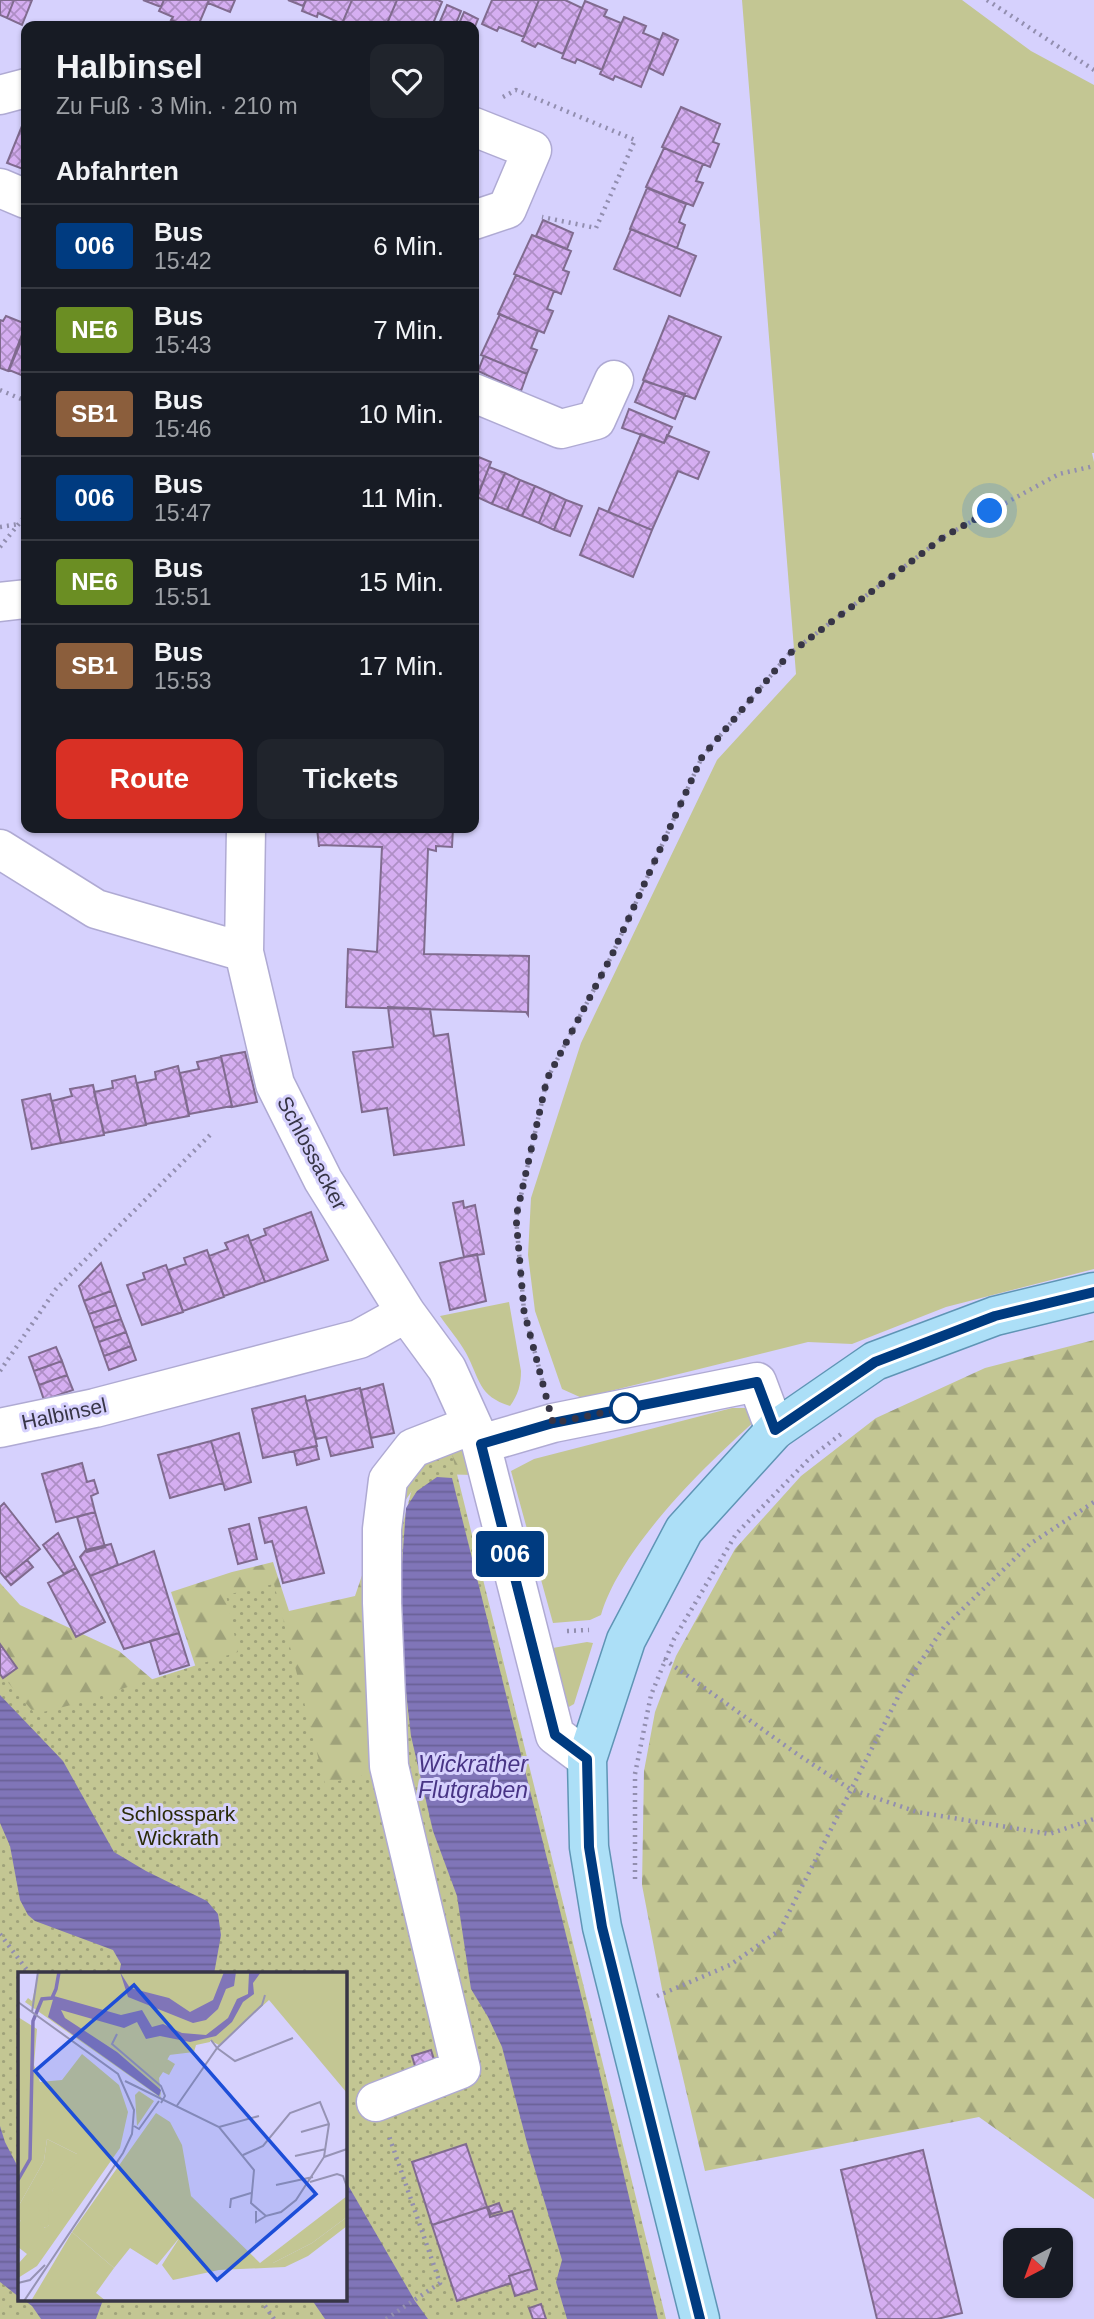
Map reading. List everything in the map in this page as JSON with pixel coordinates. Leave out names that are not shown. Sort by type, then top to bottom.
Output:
[{"type":"main road","points":[[700,2319],[602,1927],[589,1847],[587,1759],[626,1640],[684,1530],[775,1430],[875,1362],[995,1316],[1094,1292]]},
{"type":"street","points":[[0,95],[21,90]]},
{"type":"street","points":[[479,129],[532,150],[507,209],[479,218]]},
{"type":"street","points":[[0,188],[21,197]]},
{"type":"street","points":[[479,395],[561,429],[596,420],[614,380]]},
{"type":"street","points":[[0,602],[21,600]]},
{"type":"street","name":"Schlossacker","points":[[246,833],[244,952],[275,1084],[323,1180],[407,1313],[447,1369],[477,1435],[555,1735],[587,1759]]},
{"type":"street","points":[[0,849],[96,909],[244,952]]},
{"type":"street","name":"Halbinsel","points":[[0,1428],[95,1408],[359,1339],[407,1313]]},
{"type":"street","points":[[376,2102],[460,2069],[389,1766],[382,1603],[382,1529],[388,1480],[413,1448],[757,1382],[775,1430]]},
{"type":"path","points":[[986,0],[1094,71]]},
{"type":"path","points":[[0,390],[21,399]]},
{"type":"path","points":[[553,1423],[524,1311],[516,1217],[524,1180],[547,1079],[612,955],[702,757],[789,654],[945,536],[1059,474],[1094,466]]},
{"type":"path","points":[[0,547],[21,521]]},
{"type":"path","points":[[0,527],[19,524]]},
{"type":"path","points":[[0,1371],[57,1290],[212,1133]]},
{"type":"path","points":[[635,1886],[635,1774],[651,1695],[674,1639],[736,1534],[810,1458],[852,1426]]},
{"type":"path","points":[[654,1984],[656,1996],[730,1965],[779,1930],[902,1689],[944,1627],[1030,1544],[1094,1502]]},
{"type":"path","points":[[666,1660],[777,1741],[850,1789],[917,1812],[1049,1835],[1094,1819]]},
{"type":"path","points":[[0,1934],[28,1972]]},
{"type":"path","points":[[376,2102],[440,2283],[386,2319]]},
{"type":"path","points":[[262,2302],[274,2319]]},
{"type":"green space","points":[[742,0],[962,0],[1031,51],[1094,85],[1094,1269],[946,1307],[852,1344],[808,1342],[582,1398],[562,1389],[535,1311],[528,1255],[531,1198],[581,1043],[717,760],[796,674]]},
{"type":"green space","points":[[509,1302],[521,1371],[519,1390],[510,1406],[499,1402],[481,1386],[463,1348],[440,1316]]},
{"type":"green space","points":[[1094,1340],[1094,2199],[979,2117],[705,2171],[662,1989],[642,1885],[644,1771],[655,1712],[676,1656],[735,1549],[801,1476],[876,1418],[985,1368]]},
{"type":"green space","points":[[732,1408],[755,1411],[755,1421],[688,1485],[644,1537],[611,1590],[601,1615],[590,1620],[553,1623],[511,1471],[534,1459]]},
{"type":"green space","points":[[460,1439],[474,1475],[434,1474],[415,1486],[403,1504],[395,1620],[345,1972],[343,1972],[0,1690],[0,1583],[20,1605],[119,1651],[159,1685],[197,1671],[171,1592],[273,1562],[289,1611],[355,1596],[393,1484]]},
{"type":"green space","name":"Schlosspark Wickrath","points":[[452,1454],[666,2319],[0,2319],[0,1673],[35,1714],[238,1652],[226,1595],[274,1584],[325,1784],[374,1773],[382,1603],[418,1466]]},
{"type":"green space","points":[[593,1643],[574,1704],[567,1708],[547,1649]]},
{"type":"water","name":"Wickrather Flutgraben","points":[[437,1477],[452,1478],[583,2003],[658,2319],[567,2319],[556,2282],[562,2260],[502,2047],[471,1989],[457,1896],[433,1831],[411,1736],[398,1620],[406,1508],[417,1491]]},
{"type":"water","points":[[0,1695],[63,1761],[114,1852],[207,1901],[218,1914],[221,1935],[214,1972],[119,1972],[121,1964],[113,1950],[35,1921],[28,1915],[20,1900],[10,1846],[0,1823]]},
{"type":"water","points":[[0,2126],[18,2167],[18,2296],[0,2282]]},
{"type":"water","points":[[346,2182],[428,2319],[325,2319],[313,2302],[346,2302]]},
{"type":"water","points":[[27,2302],[102,2302],[96,2319],[41,2319]]},
{"type":"building","points":[[0,0],[14,0],[7,18],[0,15]]},
{"type":"building","points":[[14,0],[32,0],[21,25],[7,18]]},
{"type":"building","points":[[143,0],[164,0],[161,7]]},
{"type":"building","points":[[164,0],[209,0],[200,21],[174,21],[171,20],[173,17],[159,11]]},
{"type":"building","points":[[209,0],[235,0],[230,12],[208,3]]},
{"type":"building","points":[[288,0],[306,0],[303,6]]},
{"type":"building","points":[[306,0],[352,0],[343,21],[335,21],[318,13],[317,17],[302,11]]},
{"type":"building","points":[[352,0],[397,0],[388,21],[343,21]]},
{"type":"building","points":[[397,0],[442,2],[434,21],[388,21]]},
{"type":"building","points":[[492,0],[539,0],[524,37],[499,27],[497,31],[482,24]]},
{"type":"building","points":[[539,0],[565,0],[582,8],[563,54],[538,43],[535,47],[522,41]]},
{"type":"building","points":[[585,1],[607,10],[604,16],[621,23],[602,70],[577,59],[575,63],[562,58]]},
{"type":"building","points":[[447,5],[461,11],[457,21],[440,21]]},
{"type":"building","points":[[464,12],[478,19],[477,21],[460,21]]},
{"type":"building","points":[[624,17],[646,26],[643,33],[660,40],[641,87],[615,76],[613,80],[600,74]]},
{"type":"building","points":[[663,33],[678,40],[663,75],[649,68]]},
{"type":"building","points":[[681,107],[720,124],[713,142],[719,144],[710,167],[662,147]]},
{"type":"building","points":[[21,128],[21,168],[7,163]]},
{"type":"building","points":[[664,148],[703,164],[696,181],[703,183],[693,206],[646,187]]},
{"type":"building","points":[[647,188],[686,204],[679,222],[685,225],[677,248],[630,229]]},
{"type":"building","points":[[543,220],[573,233],[567,249],[536,236]]},
{"type":"building","points":[[631,229],[696,256],[680,296],[614,269]]},
{"type":"building","points":[[532,235],[571,251],[563,270],[569,272],[561,294],[514,274]]},
{"type":"building","points":[[516,275],[554,291],[547,309],[553,311],[544,333],[498,314]]},
{"type":"building","points":[[500,314],[538,331],[531,348],[537,350],[527,374],[481,355]]},
{"type":"building","points":[[6,316],[21,322],[21,337],[8,371],[0,368],[0,320],[3,321]]},
{"type":"building","points":[[669,316],[721,337],[695,399],[643,380]]},
{"type":"building","points":[[21,342],[21,375],[9,370]]},
{"type":"building","points":[[484,356],[527,374],[521,391],[479,371]]},
{"type":"building","points":[[644,381],[685,394],[675,419],[635,402]]},
{"type":"building","points":[[629,409],[672,427],[664,443],[622,428]]},
{"type":"building","points":[[641,434],[664,443],[667,435],[709,452],[698,479],[678,471],[652,530],[608,512]]},
{"type":"building","points":[[479,457],[491,462],[479,493]]},
{"type":"building","points":[[489,467],[505,473],[492,504],[479,498]]},
{"type":"building","points":[[505,473],[520,480],[507,510],[492,504]]},
{"type":"building","points":[[520,480],[535,486],[522,516],[507,510]]},
{"type":"building","points":[[535,486],[551,493],[539,523],[522,516]]},
{"type":"building","points":[[551,493],[566,500],[554,530],[539,523]]},
{"type":"building","points":[[566,500],[582,506],[570,536],[554,530]]},
{"type":"building","points":[[599,508],[652,530],[633,577],[580,555]]},
{"type":"building","points":[[318,833],[453,833],[452,847],[436,846],[436,851],[428,849],[424,954],[529,956],[528,1015],[526,1012],[346,1007],[348,949],[377,952],[382,847],[319,847]]},
{"type":"building","points":[[388,1007],[430,1009],[434,1036],[448,1034],[464,1145],[394,1155],[387,1108],[362,1112],[353,1052],[393,1047]]},
{"type":"building","points":[[245,1052],[257,1102],[232,1107],[221,1056]]},
{"type":"building","points":[[221,1057],[232,1106],[189,1114],[180,1073],[199,1069],[197,1062]]},
{"type":"building","points":[[178,1066],[189,1116],[146,1124],[137,1083],[156,1079],[155,1072]]},
{"type":"building","points":[[135,1076],[146,1125],[104,1133],[94,1092],[113,1088],[112,1081]]},
{"type":"building","points":[[93,1085],[104,1135],[61,1143],[52,1101],[72,1096],[70,1089]]},
{"type":"building","points":[[50,1094],[61,1143],[32,1149],[22,1100]]},
{"type":"building","points":[[463,1201],[464,1208],[475,1205],[484,1254],[464,1257],[453,1203]]},
{"type":"building","points":[[311,1212],[328,1260],[265,1282],[250,1241],[266,1235],[264,1229]]},
{"type":"building","points":[[248,1235],[265,1282],[224,1296],[209,1256],[228,1249],[225,1243]]},
{"type":"building","points":[[207,1250],[224,1297],[183,1311],[168,1270],[186,1264],[184,1258]]},
{"type":"building","points":[[477,1254],[486,1301],[450,1310],[440,1263]]},
{"type":"building","points":[[101,1263],[111,1291],[84,1301],[79,1286]]},
{"type":"building","points":[[166,1265],[183,1312],[142,1325],[127,1285],[145,1279],[143,1273]]},
{"type":"building","points":[[111,1291],[116,1305],[89,1314],[84,1301]]},
{"type":"building","points":[[116,1305],[121,1319],[94,1328],[89,1314]]},
{"type":"building","points":[[121,1319],[126,1332],[99,1342],[94,1328]]},
{"type":"building","points":[[126,1332],[131,1346],[104,1356],[99,1342]]},
{"type":"building","points":[[131,1346],[136,1360],[109,1370],[104,1356]]},
{"type":"building","points":[[56,1347],[62,1361],[34,1371],[29,1357]]},
{"type":"building","points":[[62,1361],[67,1375],[39,1385],[34,1371]]},
{"type":"building","points":[[67,1375],[73,1390],[44,1400],[39,1385]]},
{"type":"building","points":[[383,1384],[394,1433],[371,1438],[361,1390]]},
{"type":"building","points":[[360,1388],[373,1447],[331,1456],[326,1437],[316,1439],[306,1401]]},
{"type":"building","points":[[305,1396],[317,1446],[263,1458],[252,1409]]},
{"type":"building","points":[[239,1433],[251,1482],[225,1490],[211,1441]]},
{"type":"building","points":[[211,1441],[223,1483],[170,1498],[158,1455]]},
{"type":"building","points":[[316,1446],[319,1459],[297,1465],[294,1451]]},
{"type":"building","points":[[82,1463],[87,1482],[94,1480],[98,1493],[91,1496],[95,1512],[56,1522],[42,1474]]},
{"type":"building","points":[[4,1503],[40,1549],[5,1578],[0,1572],[0,1507]]},
{"type":"building","points":[[306,1507],[324,1573],[283,1583],[272,1541],[265,1543],[259,1518]]},
{"type":"building","points":[[95,1512],[105,1547],[87,1552],[77,1517]]},
{"type":"building","points":[[249,1524],[257,1559],[238,1564],[229,1529]]},
{"type":"building","points":[[58,1533],[76,1568],[64,1574],[43,1545]]},
{"type":"building","points":[[111,1544],[118,1565],[90,1576],[80,1557],[86,1550]]},
{"type":"building","points":[[154,1551],[179,1633],[124,1649],[90,1576]]},
{"type":"building","points":[[27,1560],[33,1567],[11,1585],[5,1578]]},
{"type":"building","points":[[76,1568],[105,1622],[76,1637],[48,1583]]},
{"type":"building","points":[[179,1633],[189,1665],[160,1674],[150,1641]]},
{"type":"building","points":[[0,1644],[17,1668],[3,1678],[0,1674]]},
{"type":"building","points":[[431,2050],[437,2069],[418,2076],[412,2056]]},
{"type":"building","points":[[466,2144],[487,2207],[432,2225],[412,2162]]},
{"type":"building","points":[[923,2150],[962,2313],[937,2319],[877,2319],[841,2170]]},
{"type":"building","points":[[499,2203],[502,2211],[491,2214],[488,2207]]},
{"type":"building","points":[[487,2207],[490,2217],[512,2211],[531,2269],[509,2276],[511,2283],[457,2301],[432,2225]]},
{"type":"building","points":[[531,2269],[537,2289],[515,2296],[509,2276]]},
{"type":"building","points":[[541,2304],[546,2319],[533,2319],[529,2308]]},
{"type":"bus line","name":"006","points":[[700,2319],[602,1927],[589,1847],[587,1759],[555,1735],[481,1444],[553,1423],[757,1382],[775,1430],[875,1362],[995,1316],[1094,1292]]},
{"type":"route","points":[[625,1408],[631,1407],[553,1423],[524,1311],[516,1217],[547,1079],[612,955],[702,757],[789,654],[945,536],[990,511]]}]
